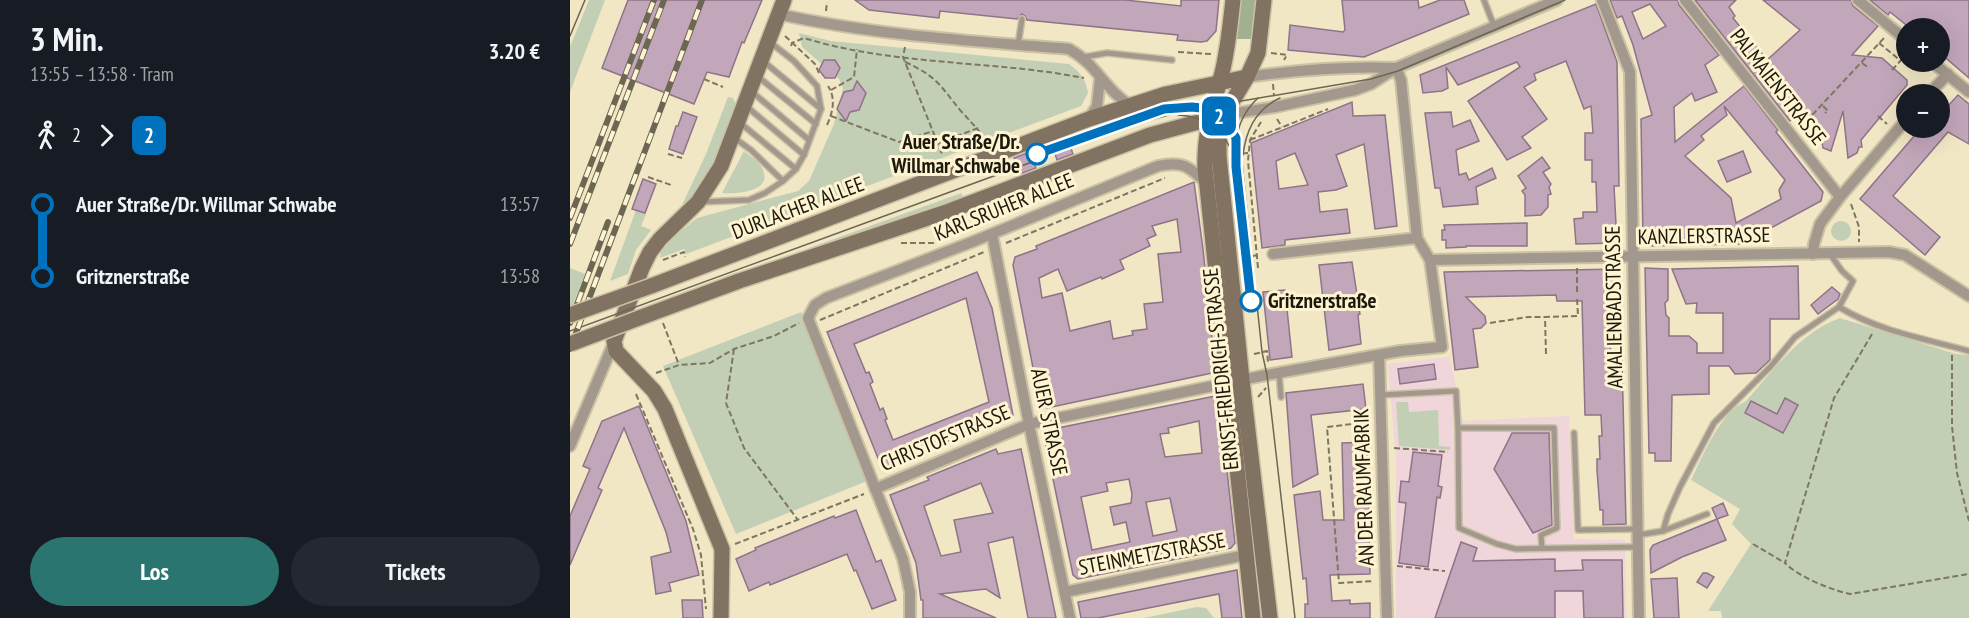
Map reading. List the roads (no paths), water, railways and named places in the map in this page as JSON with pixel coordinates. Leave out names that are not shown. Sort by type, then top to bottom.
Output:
[{"type":"main road","points":[[1217,117],[1219,82],[1229,36],[1233,0]]},
{"type":"main road","points":[[570,344],[740,281],[949,211],[1150,135],[1217,117],[1247,76],[1258,53],[1264,0]]},
{"type":"main road","points":[[721,618],[722,549],[665,409],[654,392],[616,351],[614,341],[650,252],[698,202],[721,166],[781,7]]},
{"type":"main road","name":"DURLACHER ALLEE","points":[[570,315],[1089,120],[1166,94],[1247,76]]},
{"type":"main road","name":"ERNST-FRIEDRICH-STRASSE","points":[[1217,117],[1204,142],[1205,182],[1253,618]]},
{"type":"main road","name":"ERNST-FRIEDRICH-STRASSE","points":[[1217,117],[1242,380],[1270,618]]},
{"type":"street","points":[[1217,117],[1275,111],[1356,90],[1371,84],[1396,68],[1557,0]]},
{"type":"street","name":"AMALIENBADSTRASSE","points":[[1602,0],[1630,72],[1639,618]]},
{"type":"street","name":"PALMAIENSTRASSE","points":[[1685,0],[1792,136],[1843,193]]},
{"type":"street","points":[[1858,0],[1896,31]]},
{"type":"street","points":[[781,7],[824,23],[1069,49],[1084,57],[1110,90],[1131,106]]},
{"type":"street","points":[[1247,76],[1373,66],[1396,68]]},
{"type":"street","points":[[1242,380],[1379,355],[1442,347],[1430,260],[1417,238],[1401,80],[1396,68]]},
{"type":"street","points":[[1945,72],[1969,92]]},
{"type":"street","points":[[1938,84],[1948,74]]},
{"type":"street","points":[[1089,120],[1097,106],[1100,78]]},
{"type":"street","points":[[1813,254],[1820,224],[1843,193],[1896,132]]},
{"type":"street","name":"KARLSRUHER ALLEE","points":[[875,489],[813,320],[815,306],[826,298],[992,234],[1158,166],[1176,163],[1189,166],[1205,182]]},
{"type":"street","name":"AUER STRASSE","points":[[992,234],[1070,618]]},
{"type":"street","points":[[1274,254],[1417,238]]},
{"type":"street","name":"KANZLERSTRASSE","points":[[1430,260],[1889,252],[1905,255],[1969,296]]},
{"type":"street","points":[[570,446],[614,341]]},
{"type":"street","name":"AN DER RAUMFABRIK","points":[[1379,355],[1387,618]]},
{"type":"street","name":"CHRISTOFSTRASSE","points":[[875,489],[1029,424],[1242,380]]},
{"type":"street","points":[[875,489],[903,559],[910,592],[910,618]]},
{"type":"street","name":"STEINMETZSTRASSE","points":[[1065,592],[1246,555]]},
{"type":"lane","points":[[1484,0],[1494,26]]},
{"type":"lane","points":[[1018,45],[1022,19]]},
{"type":"lane","points":[[698,202],[749,200],[765,193],[796,169],[804,155],[821,109],[817,86],[794,61],[768,40]]},
{"type":"lane","points":[[1084,57],[1107,53],[1172,60]]},
{"type":"lane","points":[[760,59],[821,109]]},
{"type":"lane","points":[[755,74],[816,124]]},
{"type":"lane","points":[[750,89],[809,140]]},
{"type":"lane","points":[[744,105],[804,155]]},
{"type":"lane","points":[[738,121],[796,169]]},
{"type":"lane","points":[[732,136],[751,150],[783,181]]},
{"type":"lane","points":[[1664,531],[1668,514],[1680,487],[1714,423],[1796,338],[1839,307],[1853,281],[1842,271],[1830,254]]},
{"type":"lane","points":[[1839,307],[1876,326],[1969,351]]},
{"type":"lane","points":[[1279,373],[1281,397]]},
{"type":"lane","points":[[1380,395],[1456,392],[1459,528],[1497,544],[1516,549],[1638,547]]},
{"type":"lane","points":[[1458,428],[1554,428],[1557,528],[1541,535],[1542,548]]},
{"type":"lane","points":[[1574,433],[1578,530],[1664,531],[1707,514]]},
{"type":"tram line","points":[[570,36],[585,0]]},
{"type":"tram line","points":[[570,331],[1136,124],[1183,111],[1371,79],[1398,71],[1565,0]]},
{"type":"tram line","points":[[1236,142],[1243,118],[1258,98]]},
{"type":"tram line","points":[[1243,155],[1254,121],[1265,108],[1280,98]]},
{"type":"tram line","name":"2","points":[[1037,154],[1164,109],[1201,108],[1223,119],[1236,138],[1236,167],[1251,301]]},
{"type":"tram line","points":[[1202,108],[1217,115],[1228,125],[1241,153],[1262,352],[1267,375],[1295,618]]},
{"type":"tram line","points":[[1178,115],[1197,118],[1213,127],[1226,140],[1234,157]]},
{"type":"railway","points":[[570,218],[654,0]]},
{"type":"railway","points":[[570,244],[664,0]]},
{"type":"railway","points":[[570,349],[702,0]]},
{"type":"railway","points":[[570,323],[608,222]]},
{"type":"place","name":"Auer Straße/Dr. Willmar Schwabe","points":[[1037,154]]},
{"type":"place","name":"Gritznerstraße","points":[[1251,301]]}]
